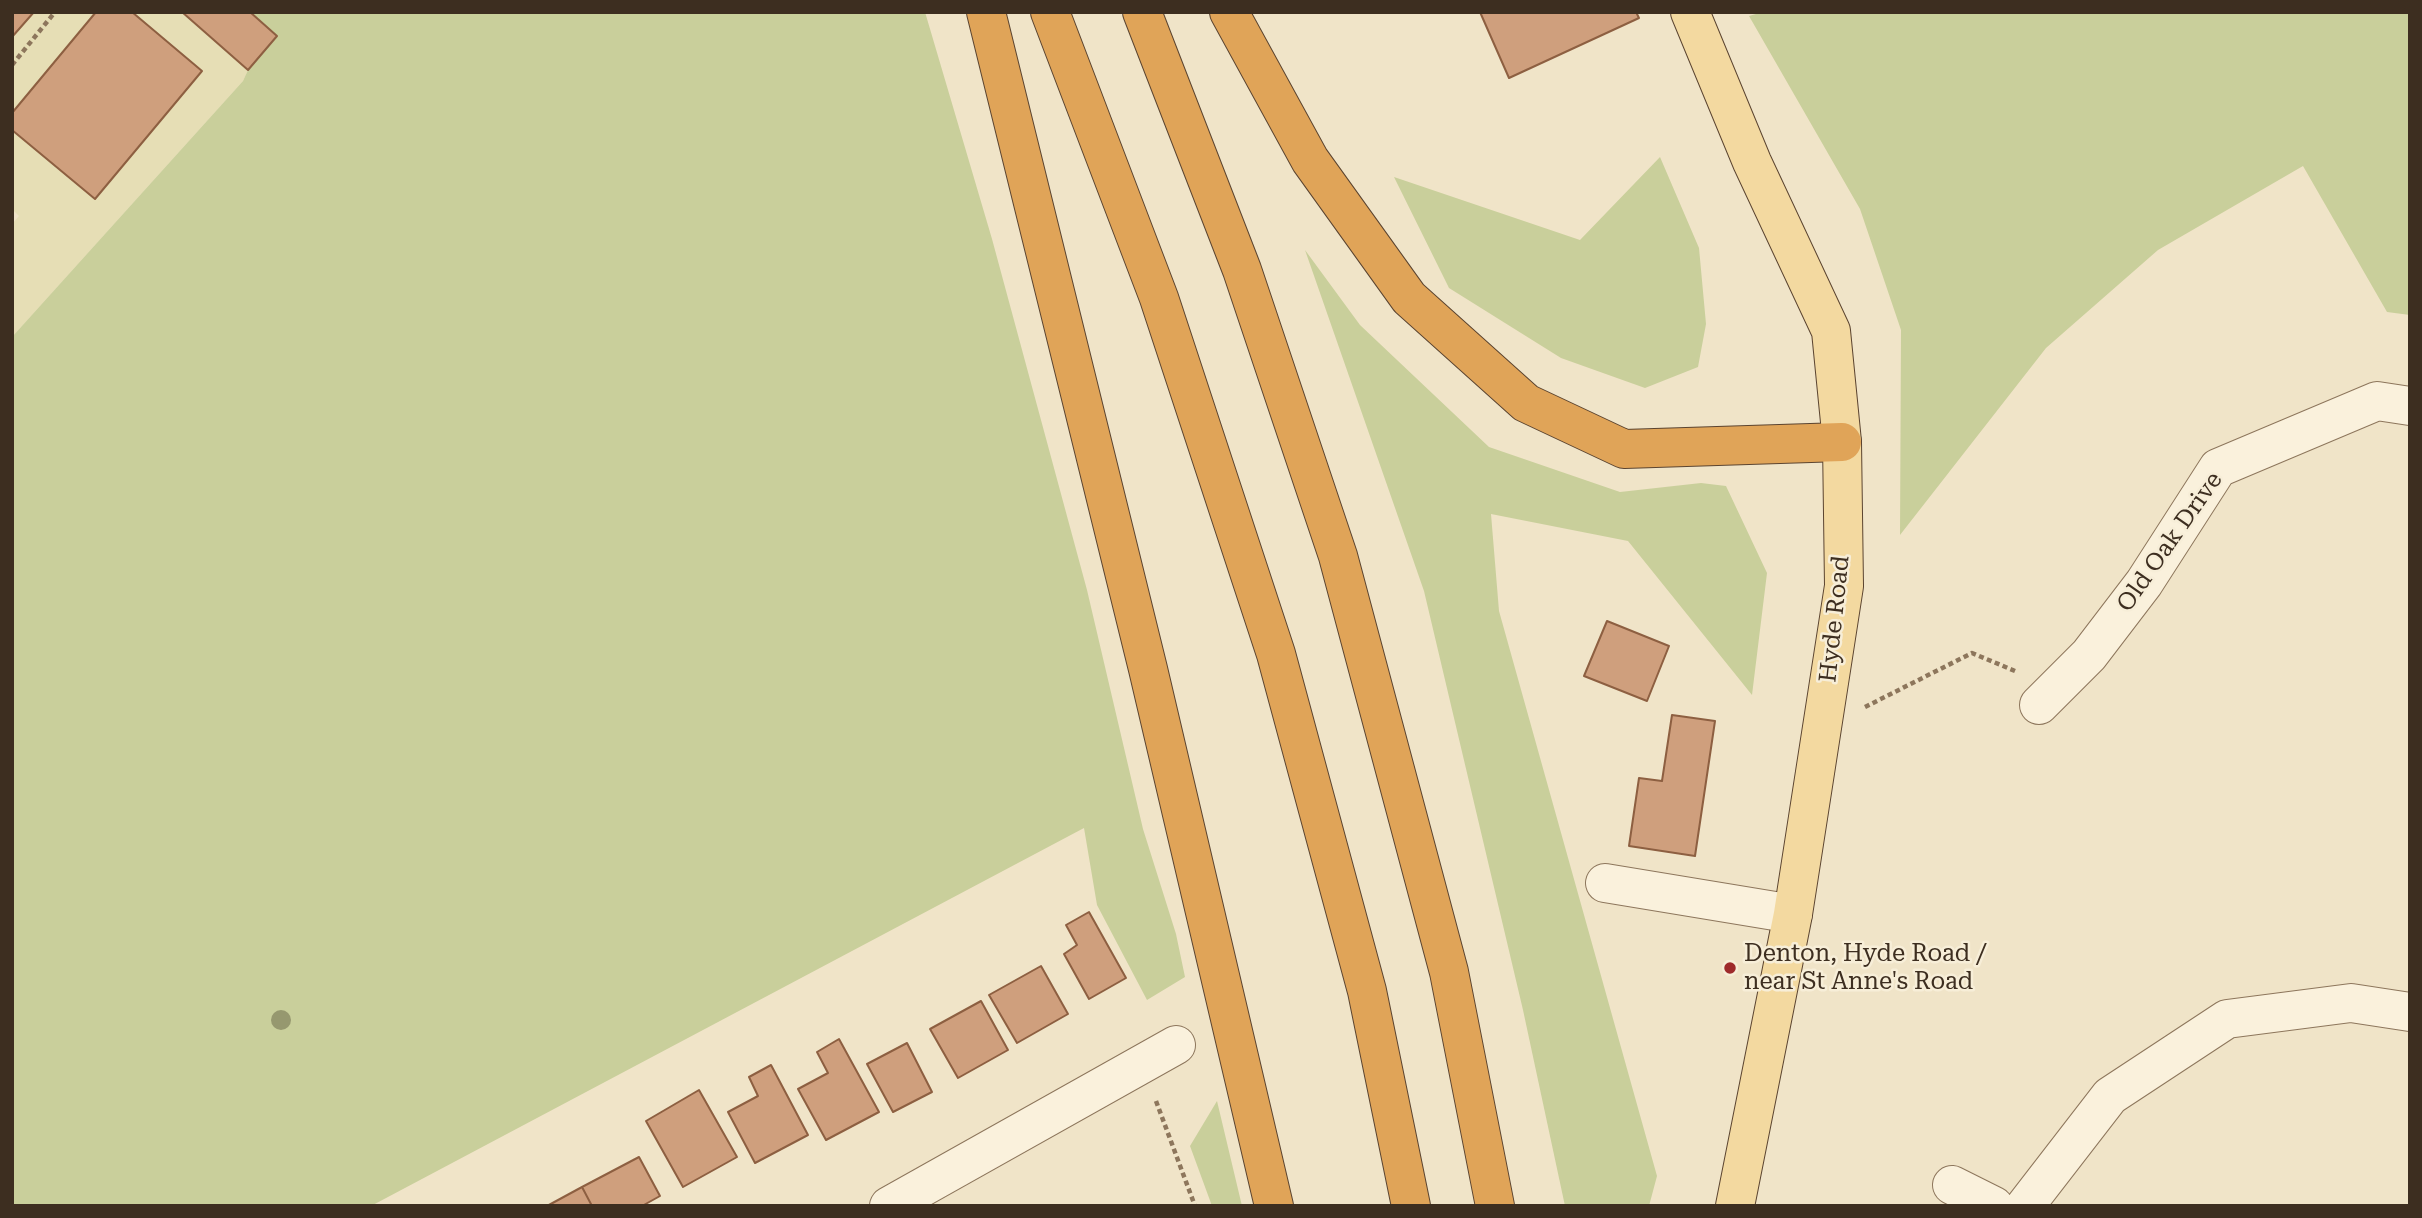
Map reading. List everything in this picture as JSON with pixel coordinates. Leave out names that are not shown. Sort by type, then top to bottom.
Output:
[{"type":"highway","points":[[986,12],[1149,669],[1274,1206]]},
{"type":"highway","points":[[1051,12],[1159,298],[1276,653],[1367,991],[1411,1206]]},
{"type":"highway","points":[[1142,12],[1242,271],[1338,556],[1449,972],[1495,1206]]},
{"type":"highway","points":[[1229,12],[1310,160],[1409,298],[1526,403],[1624,449],[1842,442]]},
{"type":"main road","name":"Hyde Road","points":[[1690,12],[1752,162],[1831,331],[1842,442],[1844,586],[1793,914],[1735,1206]]},
{"type":"street","name":"Old Oak Drive","points":[[2039,705],[2089,655],[2144,583],[2218,468],[2377,401],[2410,406]]},
{"type":"street","points":[[1605,883],[1793,914]]},
{"type":"street","points":[[2025,1206],[2110,1096],[2227,1019],[2351,1003],[2410,1012]]},
{"type":"street","points":[[889,1206],[1176,1045]]},
{"type":"street","points":[[1952,1185],[1994,1206]]},
{"type":"path","points":[[12,65],[55,12]]},
{"type":"path","points":[[1822,729],[1972,653]]},
{"type":"path","points":[[1142,1064],[1195,1206]]},
{"type":"shaded area","points":[[34,12],[96,12],[12,113],[12,37]]},
{"type":"shaded area","points":[[132,12],[182,12],[248,70],[243,81],[12,337],[12,224],[19,216],[12,209],[12,130],[96,198],[201,71]]},
{"type":"green space","points":[[250,12],[925,12],[992,239],[1087,590],[1143,829],[1176,934],[1185,977],[1147,1000],[1097,905],[1084,828],[371,1206],[12,1206],[12,337],[243,81],[248,70],[277,36]]},
{"type":"green space","points":[[1763,12],[2410,12],[2410,315],[2387,312],[2303,166],[2158,250],[2046,348],[1900,535],[1901,330],[1860,209],[1749,16]]},
{"type":"green space","points":[[1660,157],[1699,248],[1706,324],[1698,367],[1645,388],[1561,358],[1449,288],[1394,177],[1580,240]]},
{"type":"green space","points":[[1305,250],[1360,325],[1489,447],[1620,492],[1701,483],[1726,486],[1767,573],[1752,695],[1628,541],[1491,514],[1499,611],[1657,1176],[1649,1206],[1565,1206],[1523,1010],[1424,591]]},
{"type":"green space","points":[[1217,1101],[1242,1206],[1212,1206],[1190,1146]]},
{"type":"building","points":[[12,12],[34,12],[12,37]]},
{"type":"building","points":[[96,12],[132,12],[202,71],[95,199],[12,130],[12,113]]},
{"type":"building","points":[[182,12],[250,12],[277,36],[248,70]]},
{"type":"building","points":[[1480,12],[1636,12],[1639,18],[1509,78]]},
{"type":"building","points":[[1607,621],[1669,646],[1647,701],[1584,676]]},
{"type":"building","points":[[1672,715],[1715,721],[1695,856],[1629,846],[1639,778],[1662,781]]},
{"type":"building","points":[[1089,912],[1126,978],[1089,999],[1064,954],[1077,945],[1066,925]]},
{"type":"building","points":[[1041,966],[1068,1014],[1017,1043],[989,995]]},
{"type":"building","points":[[981,1001],[1008,1050],[958,1078],[930,1029]]},
{"type":"building","points":[[839,1039],[879,1112],[826,1140],[798,1089],[828,1073],[817,1052]]},
{"type":"building","points":[[907,1043],[932,1092],[893,1112],[867,1064]]},
{"type":"building","points":[[771,1065],[808,1135],[755,1163],[728,1112],[758,1096],[749,1077]]},
{"type":"building","points":[[699,1090],[737,1157],[683,1187],[646,1121]]},
{"type":"building","points":[[639,1157],[660,1196],[642,1206],[592,1206],[582,1187]]},
{"type":"building","points":[[582,1187],[592,1206],[547,1206]]},
{"type":"place","name":"Denton, Hyde Road / near St Anne's Road","points":[[1730,968]]}]
